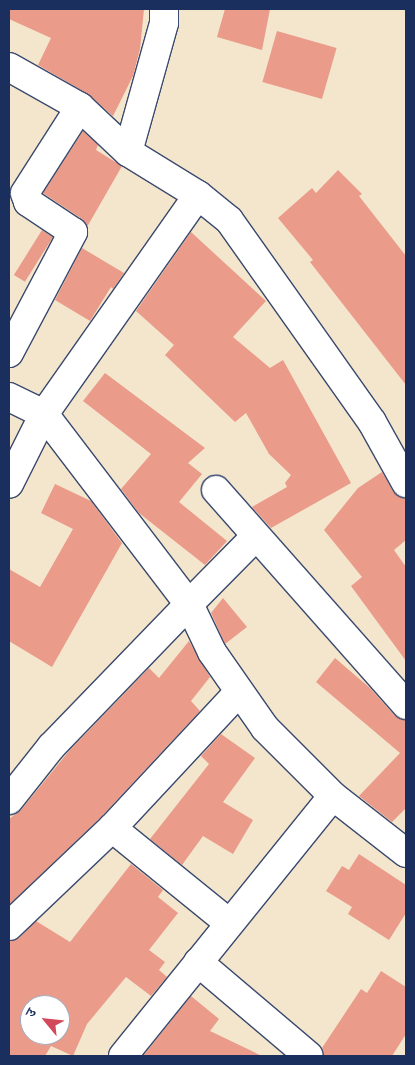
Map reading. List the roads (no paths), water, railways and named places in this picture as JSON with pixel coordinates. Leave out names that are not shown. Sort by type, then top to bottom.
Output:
[{"type":"street","points":[[128,152],[164,23],[164,9]]},
{"type":"street","points":[[9,67],[80,107],[128,152],[198,195],[229,220],[372,422],[406,483]]},
{"type":"street","points":[[9,352],[73,232],[28,202],[25,193],[80,107]]},
{"type":"street","points":[[9,484],[44,414],[198,195]]},
{"type":"street","points":[[9,396],[44,414],[124,515],[189,604],[212,652],[265,728],[333,796],[406,853]]},
{"type":"street","points":[[216,490],[255,537],[406,705]]},
{"type":"street","points":[[9,800],[51,747],[255,537]]},
{"type":"street","points":[[9,926],[112,828],[239,692]]},
{"type":"street","points":[[123,1056],[228,923],[333,796]]},
{"type":"street","points":[[112,828],[228,923]]},
{"type":"street","points":[[198,962],[309,1056]]}]
